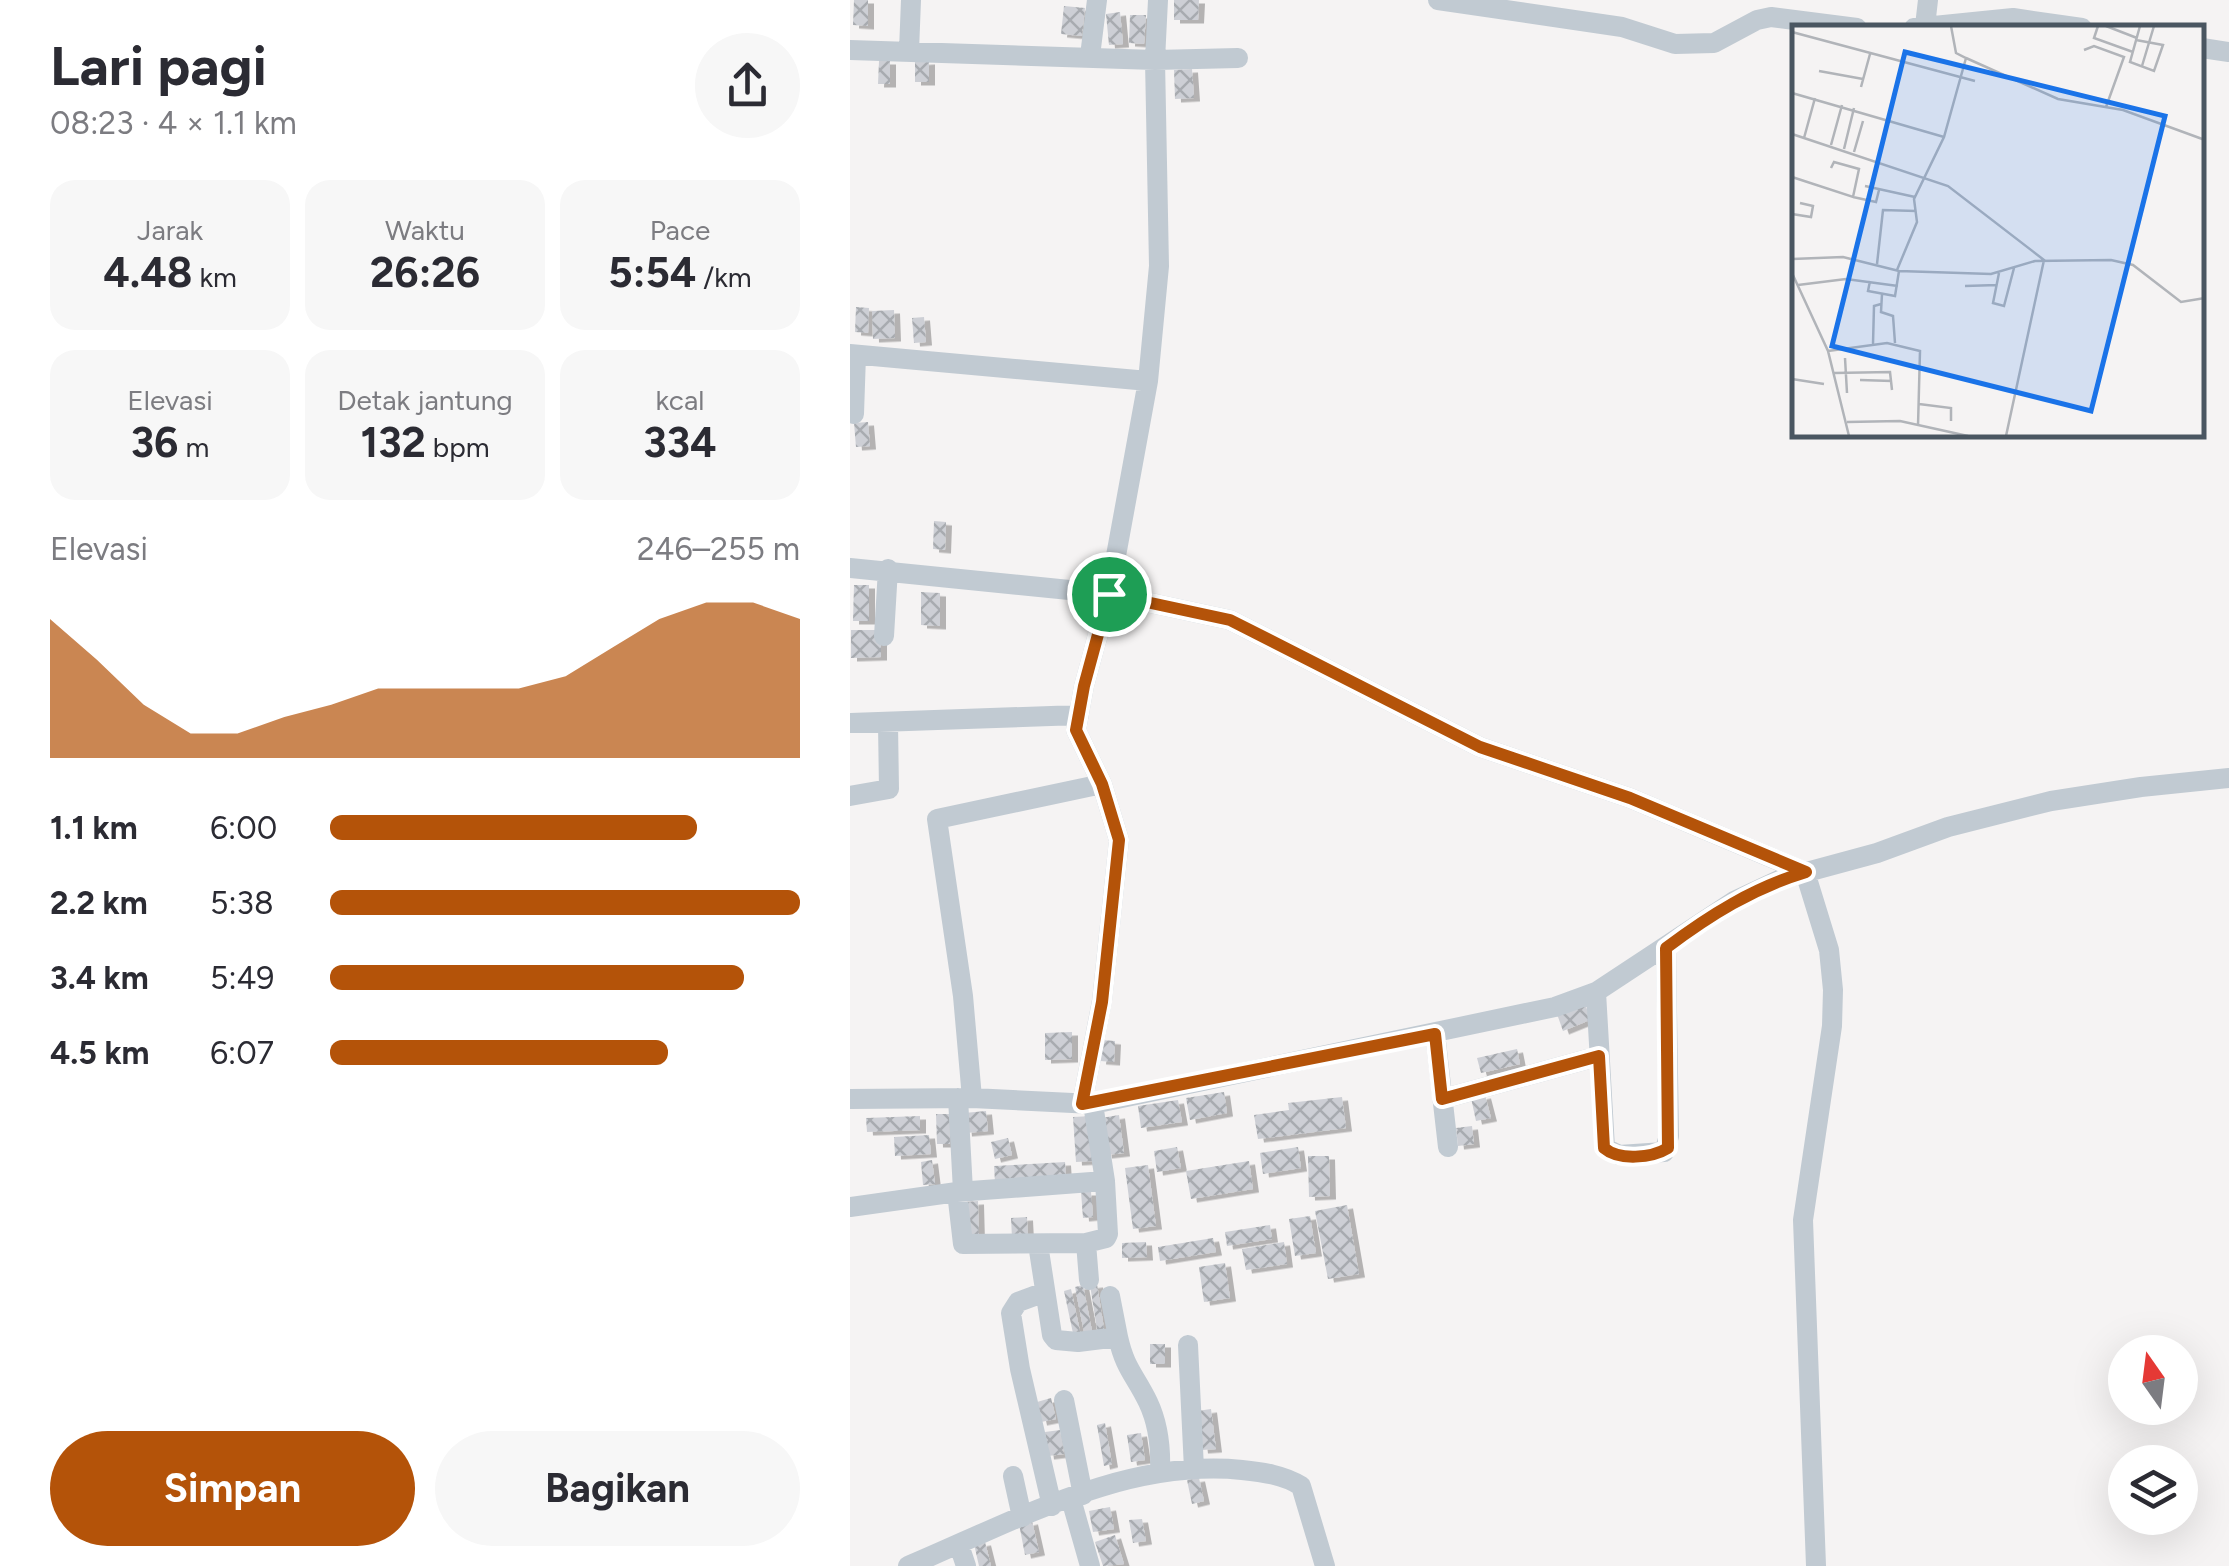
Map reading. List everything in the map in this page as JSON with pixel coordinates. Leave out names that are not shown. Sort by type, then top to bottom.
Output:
[{"type":"street","points":[[909,51],[911,0]]},
{"type":"street","points":[[1090,56],[1098,0]]},
{"type":"street","points":[[1102,784],[937,819],[963,996],[965,1098],[960,1192],[964,1244],[1086,1243],[1101,1241],[1108,1234],[1105,1181],[1087,1104],[1119,840],[1102,784],[1076,730],[1109,594],[1148,381],[1158,266],[1158,0]]},
{"type":"street","points":[[1438,0],[1622,27],[1675,44],[1714,43],[1757,20],[1771,17],[1834,25]]},
{"type":"street","points":[[1920,25],[1928,0]]},
{"type":"street","points":[[1932,25],[2013,18],[2061,25]]},
{"type":"street","points":[[2204,48],[2229,52]]},
{"type":"street","points":[[850,50],[1155,60],[1238,58]]},
{"type":"street","points":[[854,414],[853,355],[1148,381]]},
{"type":"street","points":[[850,568],[1109,594],[1230,620],[1480,747],[1630,798],[1806,872]]},
{"type":"street","points":[[884,636],[888,569]]},
{"type":"street","points":[[850,723],[1078,715]]},
{"type":"street","points":[[850,796],[888,789],[888,724]]},
{"type":"street","points":[[850,1099],[965,1098],[1087,1104],[1555,1007],[1596,992],[1762,886],[1877,853],[1948,827],[2051,801],[2229,778]]},
{"type":"street","points":[[1806,872],[1830,950],[1833,990],[1832,1026],[1803,1220],[1816,1566]]},
{"type":"street","points":[[1596,992],[1604,1148],[1619,1155],[1664,1152],[1669,1136],[1666,948]]},
{"type":"street","points":[[1435,1034],[1448,1146]]},
{"type":"street","points":[[1442,1099],[1599,1056]]},
{"type":"street","points":[[850,1207],[960,1192],[1105,1181]]},
{"type":"street","points":[[1086,1243],[1089,1280]]},
{"type":"street","points":[[1038,1244],[1050,1329],[1056,1340],[1078,1342],[1118,1337]]},
{"type":"street","points":[[1045,1292],[1018,1302],[1011,1312],[1020,1369],[1090,1566]]},
{"type":"street","points":[[1110,1296],[1124,1363],[1150,1407],[1159,1442],[1160,1472]]},
{"type":"street","points":[[1188,1345],[1194,1470]]},
{"type":"street","points":[[1064,1400],[1069,1500]]},
{"type":"street","points":[[908,1566],[1069,1500],[1160,1472],[1194,1470],[1263,1473],[1301,1486],[1324,1566]]},
{"type":"street","points":[[1013,1476],[1022,1518]]},
{"type":"street","points":[[959,1544],[966,1566]]},
{"type":"building","points":[[854,0],[868,0],[868,26],[853,25]]},
{"type":"building","points":[[1174,0],[1199,0],[1198,20],[1174,20]]},
{"type":"building","points":[[1064,6],[1085,8],[1082,36],[1061,34]]},
{"type":"building","points":[[1120,12],[1123,44],[1109,45],[1106,14]]},
{"type":"building","points":[[1130,15],[1146,15],[1144,44],[1129,43]]},
{"type":"building","points":[[879,61],[890,61],[890,84],[878,84]]},
{"type":"building","points":[[929,61],[929,82],[915,82],[915,62]]},
{"type":"building","points":[[1192,69],[1194,98],[1175,99],[1174,70]]},
{"type":"building","points":[[856,307],[869,308],[868,333],[855,332]]},
{"type":"building","points":[[894,310],[895,338],[873,339],[872,311]]},
{"type":"building","points":[[924,317],[926,342],[914,343],[912,318]]},
{"type":"building","points":[[868,422],[870,446],[856,447],[854,423]]},
{"type":"building","points":[[934,521],[946,522],[945,550],[933,549]]},
{"type":"building","points":[[854,585],[869,585],[869,621],[853,621]]},
{"type":"building","points":[[921,592],[940,593],[940,626],[921,625]]},
{"type":"building","points":[[851,630],[881,630],[881,657],[851,658]]},
{"type":"building","points":[[1586,1006],[1590,1020],[1563,1031],[1557,1014]]},
{"type":"building","points":[[1072,1032],[1072,1059],[1045,1060],[1045,1033]]},
{"type":"building","points":[[1102,1040],[1115,1041],[1114,1062],[1100,1061]]},
{"type":"building","points":[[1517,1049],[1520,1064],[1481,1073],[1477,1058]]},
{"type":"building","points":[[1224,1092],[1227,1113],[1190,1120],[1186,1098]]},
{"type":"building","points":[[1485,1095],[1491,1118],[1476,1121],[1471,1098]]},
{"type":"building","points":[[1342,1097],[1346,1128],[1258,1139],[1254,1115],[1289,1110],[1288,1103]]},
{"type":"building","points":[[1178,1100],[1182,1122],[1141,1128],[1138,1106]]},
{"type":"building","points":[[986,1111],[988,1131],[966,1133],[964,1113]]},
{"type":"building","points":[[936,1114],[949,1114],[950,1144],[937,1144]]},
{"type":"building","points":[[1119,1115],[1124,1153],[1106,1155],[1101,1118]]},
{"type":"building","points":[[920,1116],[920,1130],[867,1132],[866,1118]]},
{"type":"building","points":[[1092,1116],[1094,1161],[1076,1162],[1073,1117]]},
{"type":"building","points":[[1472,1126],[1474,1144],[1458,1146],[1456,1128]]},
{"type":"building","points":[[929,1135],[931,1154],[895,1156],[894,1137]]},
{"type":"building","points":[[1008,1138],[1012,1155],[995,1159],[991,1142]]},
{"type":"building","points":[[1177,1147],[1181,1168],[1157,1172],[1154,1151]]},
{"type":"building","points":[[1298,1147],[1301,1168],[1263,1174],[1260,1153]]},
{"type":"building","points":[[1308,1156],[1329,1156],[1330,1196],[1309,1197]]},
{"type":"building","points":[[932,1160],[935,1184],[923,1185],[921,1162]]},
{"type":"building","points":[[1249,1161],[1253,1189],[1191,1199],[1186,1171]]},
{"type":"building","points":[[1065,1162],[1066,1178],[995,1182],[994,1166]]},
{"type":"building","points":[[1148,1165],[1156,1226],[1133,1229],[1125,1168]]},
{"type":"building","points":[[1081,1192],[1091,1192],[1093,1217],[1083,1218]]},
{"type":"building","points":[[978,1201],[979,1239],[965,1240],[963,1202]]},
{"type":"building","points":[[1347,1205],[1359,1274],[1328,1279],[1315,1211]]},
{"type":"building","points":[[1310,1216],[1316,1253],[1295,1256],[1289,1219]]},
{"type":"building","points":[[1027,1217],[1028,1237],[1012,1238],[1011,1218]]},
{"type":"building","points":[[1270,1225],[1272,1239],[1227,1246],[1225,1232]]},
{"type":"building","points":[[1213,1238],[1216,1252],[1160,1261],[1158,1247]]},
{"type":"building","points":[[1146,1242],[1147,1257],[1122,1258],[1122,1243]]},
{"type":"building","points":[[1284,1242],[1287,1264],[1246,1270],[1242,1249]]},
{"type":"building","points":[[1225,1263],[1230,1298],[1204,1302],[1199,1267]]},
{"type":"building","points":[[1097,1284],[1105,1335],[1098,1336],[1090,1285]]},
{"type":"building","points":[[1083,1285],[1093,1336],[1085,1337],[1075,1287]]},
{"type":"building","points":[[1071,1289],[1081,1336],[1074,1338],[1064,1291]]},
{"type":"building","points":[[1150,1344],[1165,1344],[1165,1364],[1150,1364]]},
{"type":"building","points":[[1051,1398],[1056,1419],[1041,1422],[1037,1402]]},
{"type":"building","points":[[1211,1409],[1216,1449],[1202,1450],[1197,1411]]},
{"type":"building","points":[[1105,1423],[1112,1464],[1104,1466],[1097,1425]]},
{"type":"building","points":[[1060,1430],[1064,1454],[1048,1456],[1045,1432]]},
{"type":"building","points":[[1141,1433],[1145,1460],[1131,1462],[1127,1435]]},
{"type":"building","points":[[1199,1478],[1204,1501],[1192,1504],[1187,1480]]},
{"type":"building","points":[[1110,1507],[1114,1529],[1093,1532],[1089,1511]]},
{"type":"building","points":[[1142,1519],[1146,1541],[1133,1543],[1129,1520]]},
{"type":"building","points":[[1032,1521],[1039,1552],[1025,1555],[1019,1524]]},
{"type":"building","points":[[1115,1535],[1124,1564],[1103,1566],[1095,1542]]},
{"type":"building","points":[[985,1542],[991,1566],[979,1566],[974,1544]]},
{"type":"route","points":[[1109,594],[1230,620],[1480,747],[1630,798],[1806,872],[1762,886],[1734,901],[1666,948],[1668,1148],[1649,1155],[1619,1155],[1604,1148],[1599,1056],[1442,1099],[1435,1034],[1082,1104],[1102,1002],[1119,840],[1102,784],[1076,730],[1109,594]]}]
